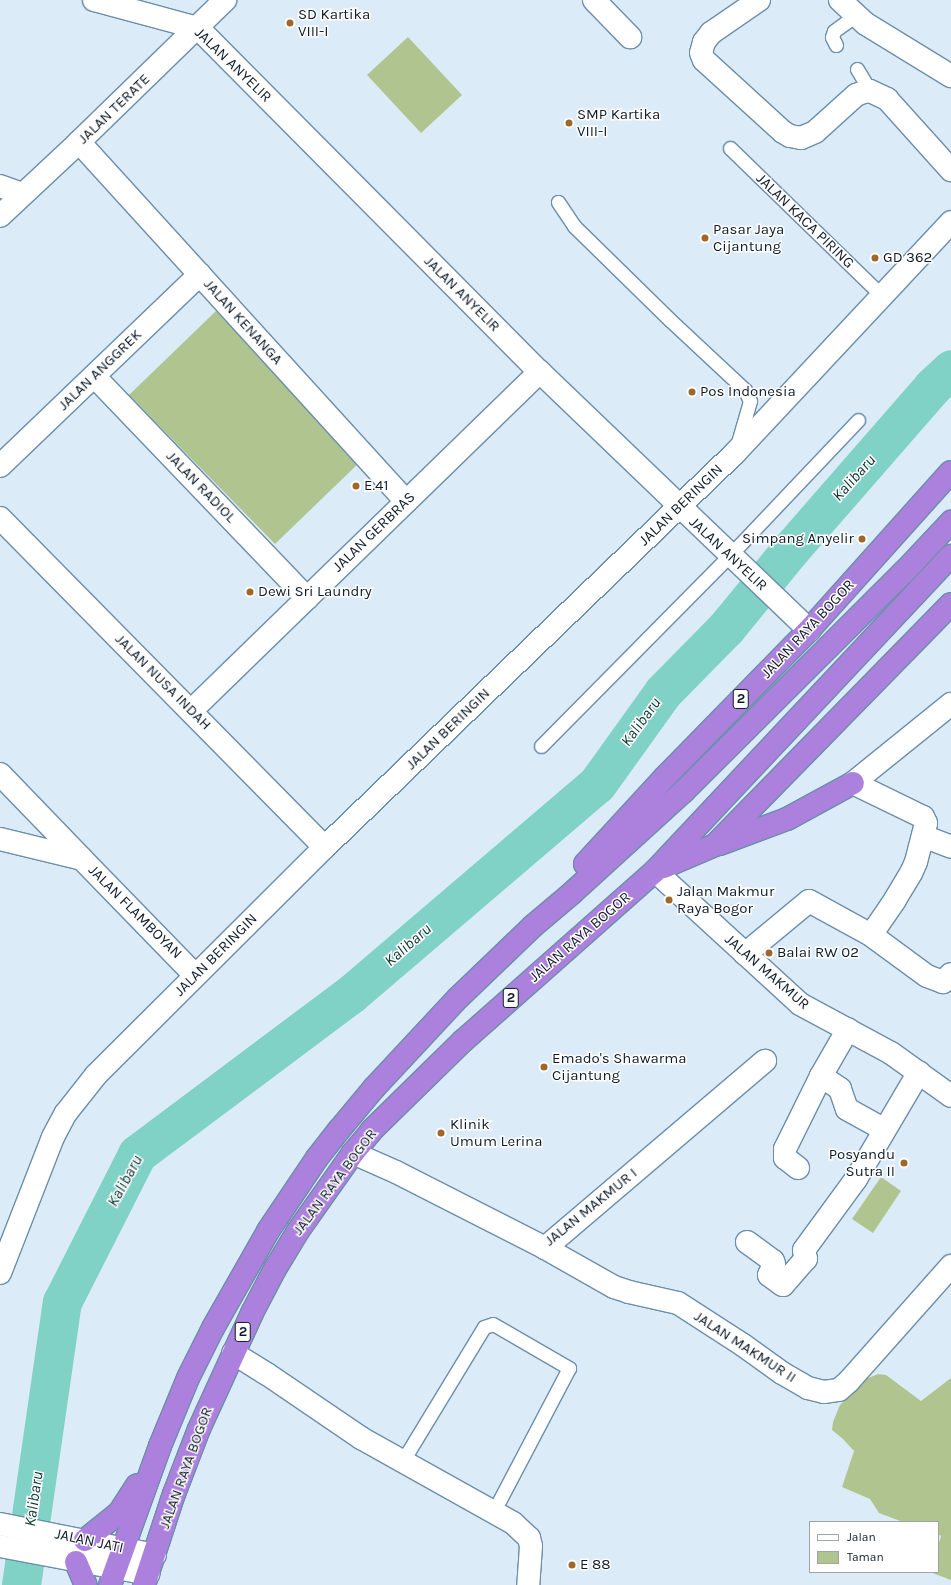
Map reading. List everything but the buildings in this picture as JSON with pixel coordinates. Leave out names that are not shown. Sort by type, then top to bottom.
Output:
[{"type":"highway","name":"JALAN RAYA BOGOR","points":[[533,926],[589,860],[665,777],[809,630],[951,472]]},
{"type":"highway","name":"JALAN RAYA BOGOR","points":[[113,1577],[160,1446],[188,1378],[213,1328],[268,1231],[317,1158],[374,1088],[458,998],[533,926],[572,893],[684,791],[904,572],[951,522]]},
{"type":"highway","name":"JALAN RAYA BOGOR","points":[[149,1572],[174,1494],[199,1429],[233,1353],[275,1269],[298,1231],[353,1153],[372,1130],[463,1041],[661,865],[951,556]]},
{"type":"highway","name":"JALAN RAYA BOGOR","points":[[661,865],[715,845],[951,604]]},
{"type":"highway","points":[[715,845],[787,819],[853,783]]},
{"type":"highway","points":[[80,1539],[118,1513],[160,1446]]},
{"type":"highway","points":[[69,1560],[86,1585]]},
{"type":"street","name":"JALAN ANYELIR","points":[[94,0],[198,28],[540,372],[680,508],[809,630]]},
{"type":"street","name":"JALAN TERATE","points":[[0,216],[198,28],[225,0]]},
{"type":"street","points":[[594,0],[630,37]]},
{"type":"street","points":[[759,0],[711,33],[704,42],[701,53],[704,60],[783,132],[790,136],[801,138],[815,132],[856,95],[870,91],[887,99],[951,170]]},
{"type":"street","points":[[840,0],[866,24],[951,76]]},
{"type":"street","name":"JALAN KENANGA","points":[[79,142],[406,501]]},
{"type":"street","points":[[0,186],[22,194]]},
{"type":"street","name":"JALAN BERINGIN","points":[[0,1273],[36,1177],[53,1137],[66,1113],[96,1074],[325,847],[651,533],[680,508],[735,453],[881,295],[951,222]]},
{"type":"street","name":"JALAN ANGGREK","points":[[0,466],[200,274]]},
{"type":"street","name":"JALAN GERBRAS","points":[[192,710],[540,372]]},
{"type":"street","name":"JALAN RADIOL","points":[[94,376],[307,598]]},
{"type":"street","name":"JALAN NUSA INDAH","points":[[0,518],[192,710],[325,847]]},
{"type":"street","points":[[872,935],[911,873],[926,823],[923,817],[853,783],[951,704]]},
{"type":"street","points":[[0,774],[82,859]]},
{"type":"street","points":[[923,836],[951,847]]},
{"type":"street","name":"JALAN FLAMBOYAN","points":[[0,839],[82,859],[196,975]]},
{"type":"street","name":"JALAN MAKMUR","points":[[661,865],[745,954],[800,1004],[891,1053],[951,1096]]},
{"type":"street","points":[[745,954],[809,901],[872,935],[926,976],[943,982],[951,974]]},
{"type":"street","points":[[798,1168],[785,1158],[784,1154],[821,1076],[848,1029]]},
{"type":"street","name":"JALAN MAKMUR I","points":[[353,1153],[545,1248],[765,1061]]},
{"type":"street","points":[[747,1242],[773,1261],[773,1266],[769,1275],[780,1285],[783,1285],[806,1259],[803,1253],[804,1250],[856,1179],[919,1072]]},
{"type":"street","points":[[821,1076],[840,1089],[847,1109],[885,1130]]},
{"type":"street","name":"JALAN MAKMUR II","points":[[545,1248],[614,1287],[640,1295],[678,1303],[744,1345],[782,1374],[808,1388],[824,1392],[839,1390],[849,1381],[951,1266]]},
{"type":"street","points":[[233,1353],[267,1374],[337,1423],[402,1462],[494,1511],[513,1523],[529,1538],[531,1546],[528,1585]]},
{"type":"street","name":"JALAN JATI","points":[[0,1524],[123,1548],[149,1572]]},
{"type":"street","name":"JALAN JATI","points":[[0,1546],[69,1560],[113,1577],[149,1572]]},
{"type":"lane","points":[[836,45],[832,37],[834,31],[856,15]]},
{"type":"lane","points":[[857,69],[870,91]]},
{"type":"lane","name":"JALAN KACA PIRING","points":[[730,148],[881,295]]},
{"type":"lane","points":[[558,202],[574,226],[670,320],[745,390],[750,401],[735,453]]},
{"type":"lane","points":[[541,746],[730,555],[858,420]]},
{"type":"lane","points":[[402,1462],[484,1327],[493,1324],[569,1368],[494,1511]]},
{"type":"green space","points":[[408,37],[462,95],[421,133],[367,75]]},
{"type":"green space","points":[[216,311],[362,460],[275,544],[129,395]]},
{"type":"green space","points":[[881,1177],[901,1191],[873,1233],[852,1219]]},
{"type":"green space","points":[[878,1374],[886,1375],[921,1401],[951,1378],[951,1580],[933,1573],[939,1573],[939,1543],[941,1536],[939,1535],[939,1521],[900,1521],[879,1513],[870,1499],[842,1487],[854,1451],[832,1430],[833,1422],[840,1405],[866,1379]]},
{"type":"waterway","name":"Kalibaru","points":[[21,1585],[62,1302],[137,1154],[351,994],[597,784],[663,692],[726,628],[790,550],[932,387],[951,369]]},
{"type":"place","name":"SD Kartika VIII-I","points":[[290,23]]},
{"type":"place","name":"SMP Kartika VIII-I","points":[[569,123]]},
{"type":"place","name":"Pasar Jaya Cijantung","points":[[705,238]]},
{"type":"place","name":"GD 362","points":[[875,258]]},
{"type":"place","name":"Pos Indonesia","points":[[692,392]]},
{"type":"place","name":"E.41","points":[[356,486]]},
{"type":"place","name":"Simpang Anyelir","points":[[862,539]]},
{"type":"place","name":"Dewi Sri Laundry","points":[[250,592]]},
{"type":"place","name":"Jalan Makmur Raya Bogor","points":[[669,900]]},
{"type":"place","name":"Balai RW 02","points":[[769,953]]},
{"type":"place","name":"Emado's Shawarma Cijantung","points":[[544,1067]]},
{"type":"place","name":"Klinik Umum Lerina","points":[[441,1133]]},
{"type":"place","name":"Posyandu Sutra II","points":[[904,1163]]},
{"type":"place","name":"E 88","points":[[572,1565]]}]
